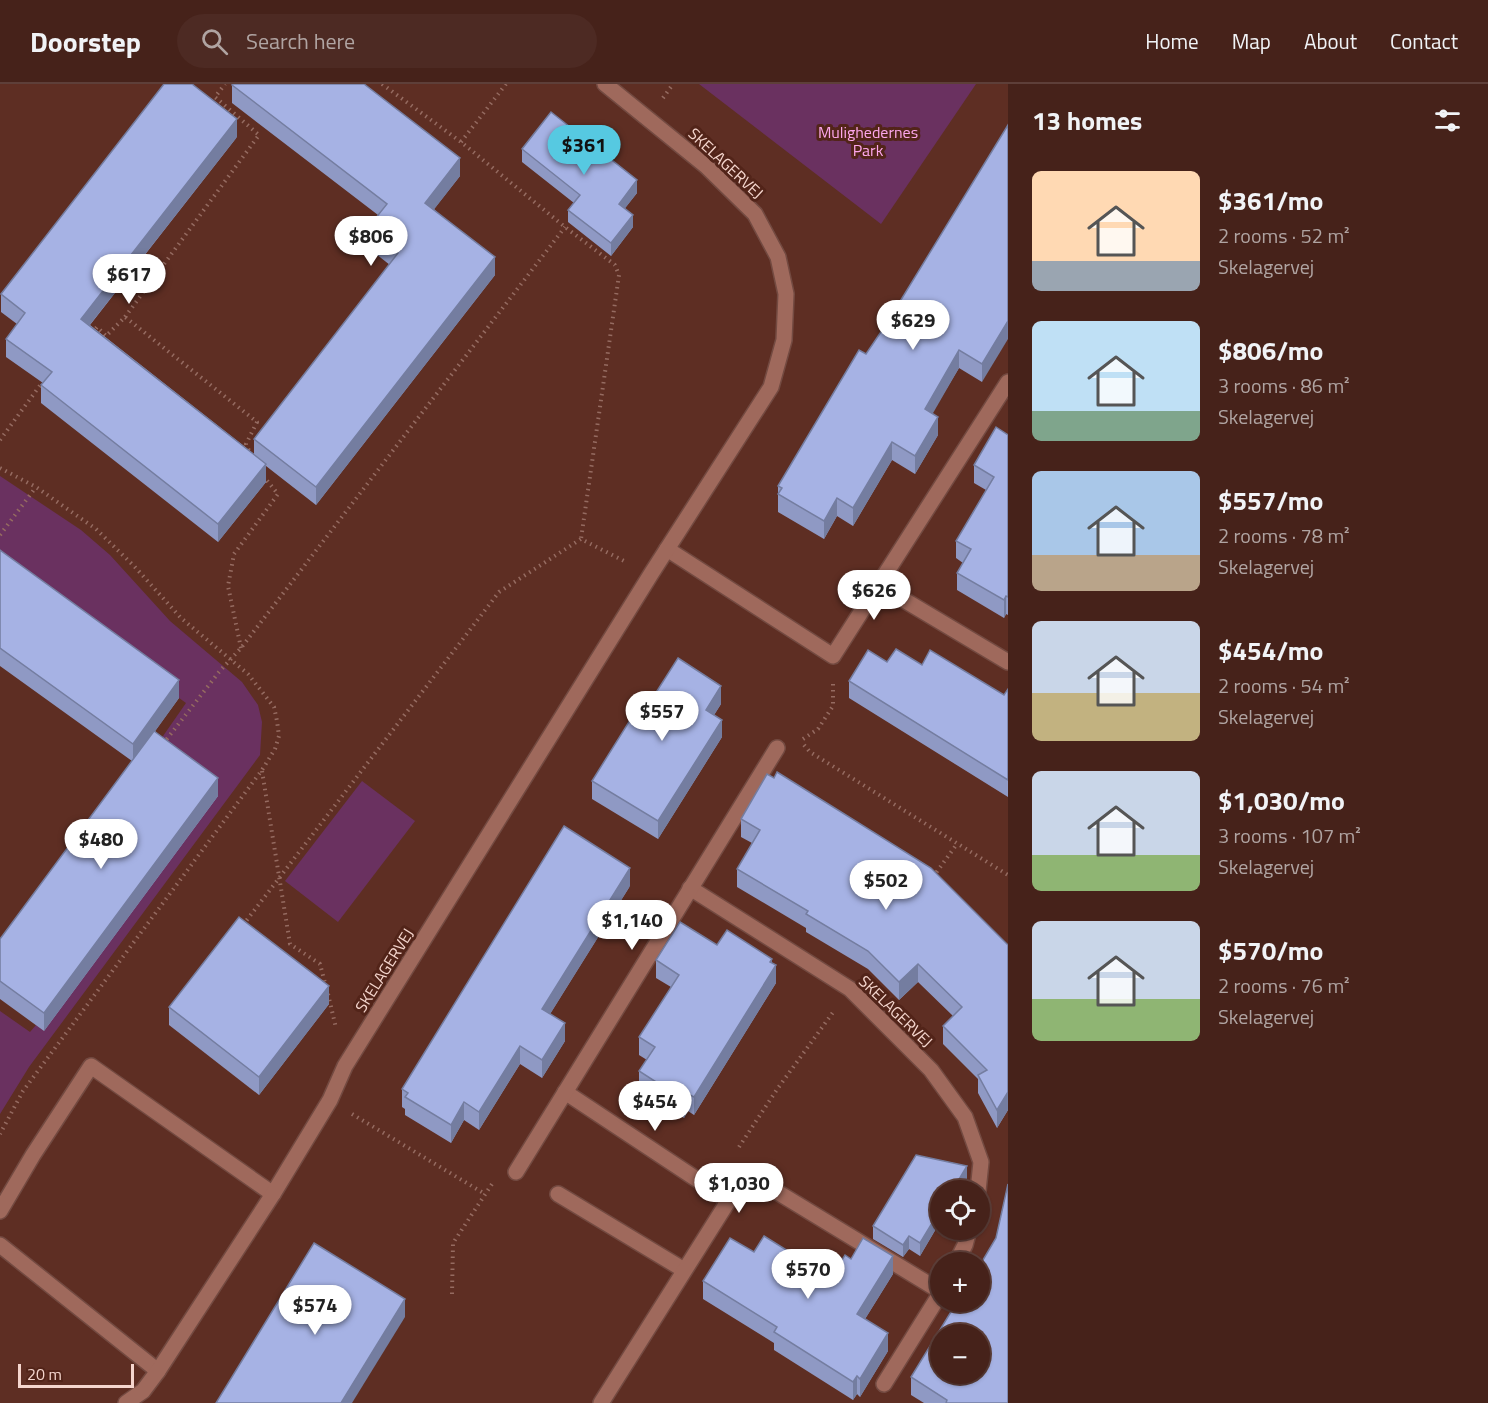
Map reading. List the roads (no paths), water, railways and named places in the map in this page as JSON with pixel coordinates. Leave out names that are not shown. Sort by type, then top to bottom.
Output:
[{"type":"street","name":"SKELAGERVEJ","points":[[126,1403],[142,1390],[158,1371],[273,1194],[330,1100],[345,1066],[651,574],[771,387],[784,340],[786,294],[778,257],[755,214],[706,165],[605,84]]},
{"type":"street","points":[[667,549],[833,656],[1008,382]]},
{"type":"street","points":[[879,585],[1008,662]]},
{"type":"street","points":[[516,1172],[777,748]]},
{"type":"street","name":"SKELAGERVEJ","points":[[690,888],[850,989],[931,1070],[965,1117],[981,1162],[979,1180]]},
{"type":"street","points":[[0,1211],[33,1155],[91,1066],[273,1194]]},
{"type":"street","points":[[565,1092],[728,1200]]},
{"type":"street","points":[[601,1403],[746,1173],[930,1286]]},
{"type":"street","points":[[558,1194],[684,1270]]},
{"type":"street","points":[[0,1245],[158,1371]]},
{"type":"street","points":[[884,1384],[930,1308]]},
{"type":"park label","name":"Mulighedernes Park","points":[[868,141]]}]
